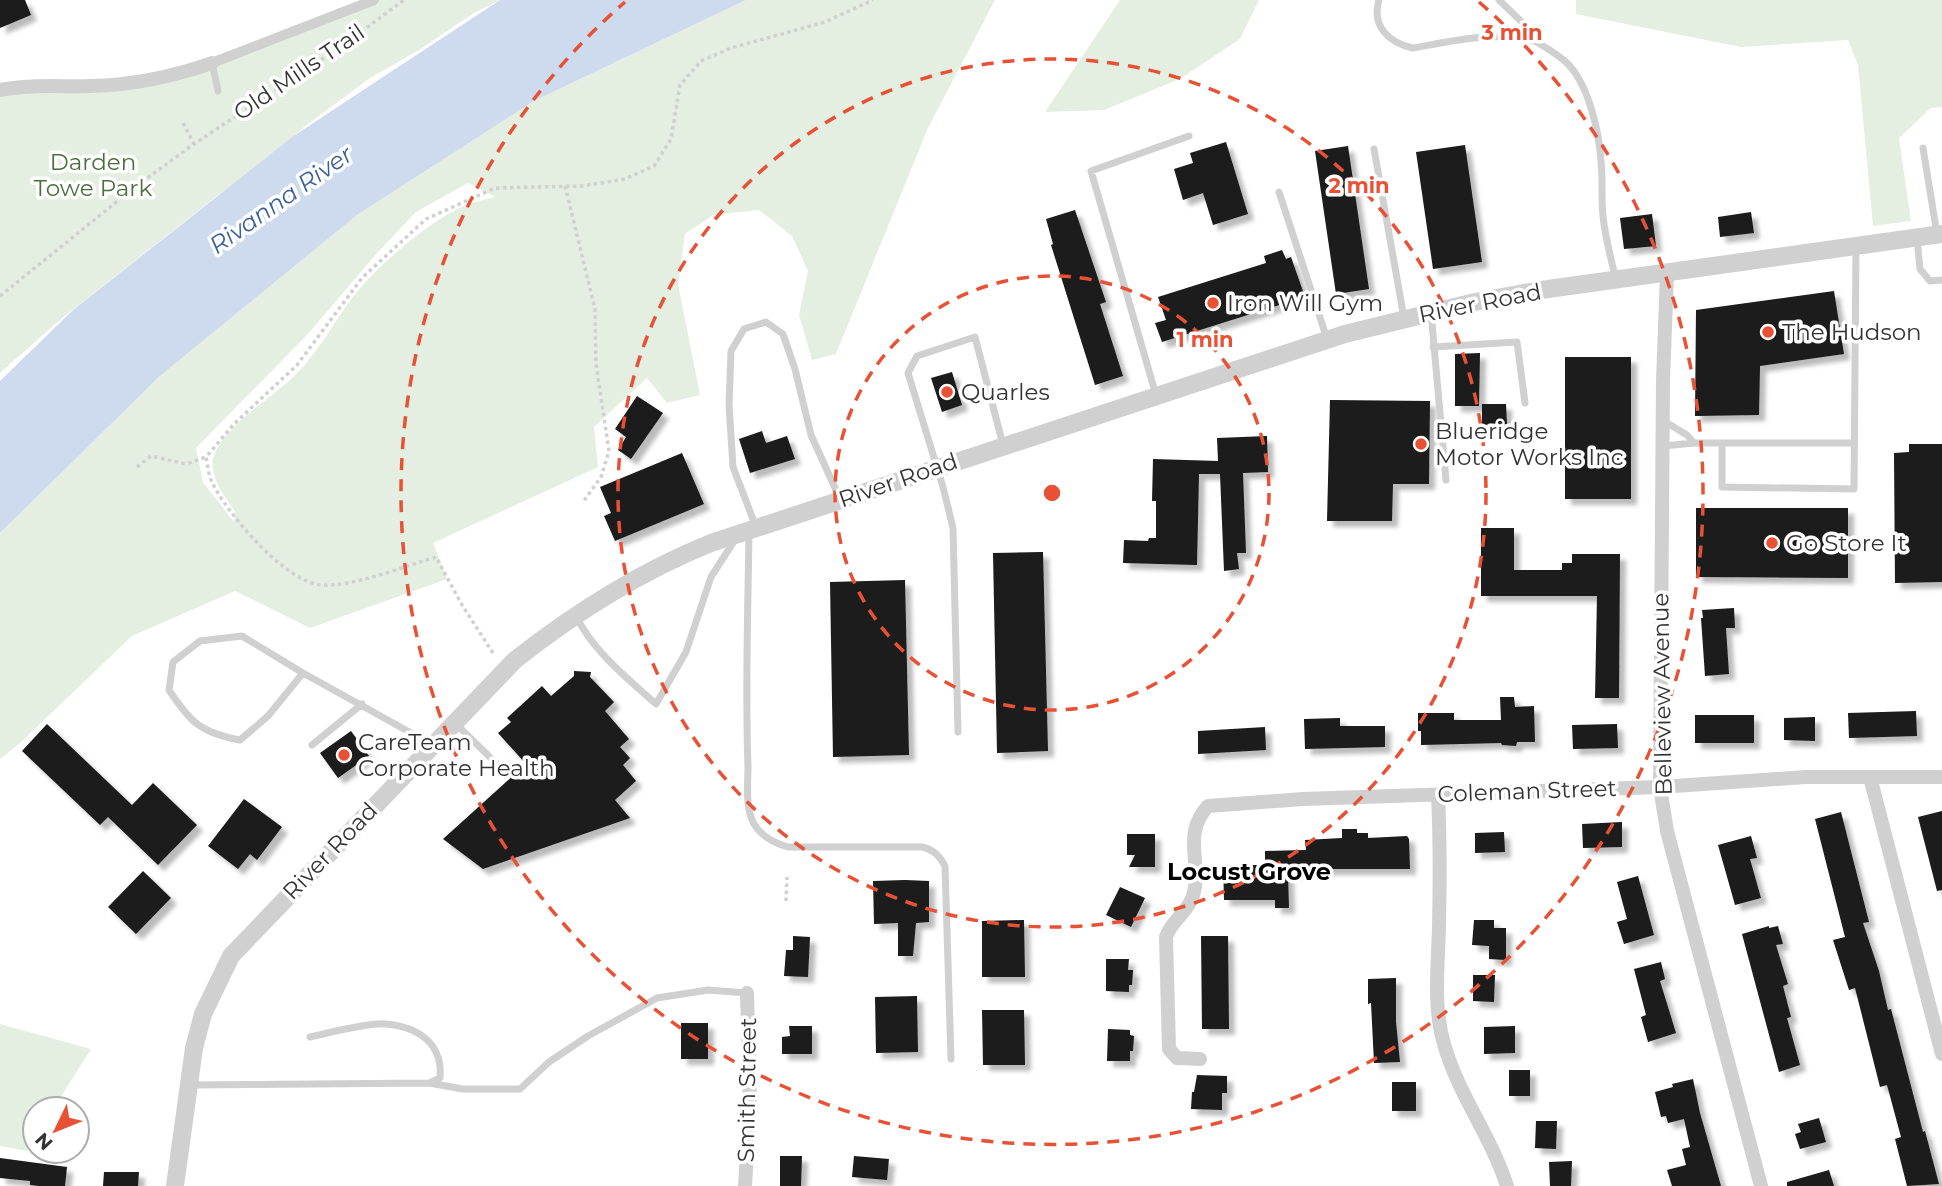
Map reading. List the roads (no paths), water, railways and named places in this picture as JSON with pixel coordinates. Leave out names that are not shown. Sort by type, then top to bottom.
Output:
[{"type":"street","points":[[0,90],[125,85],[165,78],[212,64],[374,0]]},
{"type":"street","name":"River Road","points":[[175,1186],[194,1048],[203,1014],[231,956],[515,660],[575,614],[642,574],[691,551],[937,467],[1327,340],[1404,318],[1541,290],[1940,234]]},
{"type":"street","name":"Belleview Avenue","points":[[1667,274],[1662,446],[1660,786],[1667,831],[1761,1186]]},
{"type":"street","name":"Coleman Street","points":[[1200,1059],[1177,1058],[1169,1049],[1166,937],[1169,928],[1195,893],[1194,826],[1199,815],[1208,806],[1806,777],[1942,777]]},
{"type":"street","points":[[1870,777],[1942,1054]]},
{"type":"street","points":[[1438,794],[1441,851],[1437,991],[1440,1023],[1452,1070],[1488,1141],[1507,1186]]},
{"type":"street","name":"Smith Street","points":[[745,1186],[750,1102],[747,993]]},
{"type":"lane","points":[[1379,0],[1377,18],[1382,30],[1390,39],[1401,45],[1413,48],[1488,38],[1522,38],[1555,53],[1570,66],[1590,107],[1602,163],[1603,218],[1616,281]]},
{"type":"lane","points":[[1499,0],[1527,27],[1537,43]]},
{"type":"lane","points":[[212,64],[218,91]]},
{"type":"lane","points":[[1156,395],[1091,171],[1189,136]]},
{"type":"lane","points":[[1923,148],[1940,234]]},
{"type":"lane","points":[[1374,149],[1404,318]]},
{"type":"lane","points":[[1279,191],[1327,340]]},
{"type":"lane","points":[[1917,237],[1920,269],[1930,281],[1942,280]]},
{"type":"lane","points":[[1722,443],[1722,487],[1854,489],[1856,246]]},
{"type":"lane","points":[[1431,312],[1446,480]]},
{"type":"lane","points":[[841,500],[811,435],[795,369],[783,334],[766,322],[744,329],[731,351],[729,405],[733,467],[748,531],[749,809],[753,823],[761,834],[788,847],[922,847],[932,850],[940,857],[945,866],[951,1059]]},
{"type":"lane","points":[[958,732],[953,528],[908,373],[917,356],[975,337],[1003,445]]},
{"type":"lane","points":[[1433,347],[1517,342],[1525,403]]},
{"type":"lane","points":[[1663,420],[1695,443]]},
{"type":"lane","points":[[1662,446],[1695,443],[1854,443]]},
{"type":"lane","points":[[575,614],[583,631],[617,668],[656,704],[686,652],[711,577],[748,531]]},
{"type":"lane","points":[[303,673],[268,716],[240,740],[215,736],[186,717],[169,690],[173,662],[200,641],[243,636],[303,673],[432,744]]},
{"type":"lane","points":[[312,745],[362,704]]},
{"type":"lane","points":[[454,723],[499,766]]},
{"type":"lane","points":[[190,1085],[429,1083],[463,1089],[520,1089],[549,1062],[588,1036],[657,998],[708,990],[747,993]]},
{"type":"lane","points":[[310,1037],[384,1023],[422,1034],[432,1044],[441,1064],[440,1078],[429,1083]]},
{"type":"water","name":"Rivanna River","points":[[500,0],[746,0],[534,101],[357,215],[160,376],[0,533],[0,381],[73,310],[295,135]]},
{"type":"place","name":"Iron Will Gym","points":[[1213,303]]},
{"type":"place","name":"The Hudson","points":[[1768,332]]},
{"type":"place","name":"Quarles","points":[[947,392]]},
{"type":"place","name":"Blueridge Motor Works Inc","points":[[1421,444]]},
{"type":"place","name":"Go Store It","points":[[1772,543]]},
{"type":"place","name":"CareTeam Corporate Health","points":[[344,755]]},
{"type":"district","name":"Locust Grove","points":[[1249,872]]},
{"type":"park label","name":"Darden Towe Park","points":[[93,175]]}]
